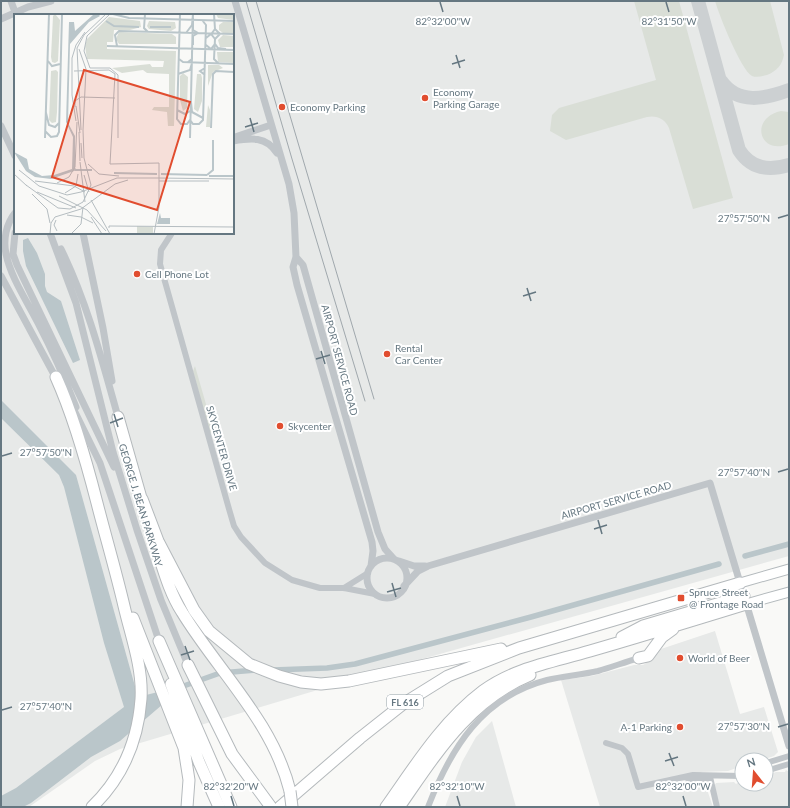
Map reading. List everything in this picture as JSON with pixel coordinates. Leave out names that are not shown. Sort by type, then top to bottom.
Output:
[{"type":"highway","points":[[56,377],[79,438],[138,662],[141,688],[136,729],[129,754],[109,788],[92,807]]},
{"type":"highway","points":[[118,417],[168,582],[181,611],[273,743],[286,777],[292,807]]},
{"type":"highway","points":[[142,499],[158,541],[194,610],[209,631],[249,664],[279,676],[300,682],[331,683],[349,681],[554,637]]},
{"type":"highway","points":[[115,571],[187,759],[189,780],[187,805]]},
{"type":"highway","name":"FL 616","points":[[280,807],[402,704],[448,676],[478,663],[554,637],[740,583]]},
{"type":"highway","points":[[399,807],[460,724],[478,706],[502,690],[523,678],[584,653],[678,625],[745,600]]},
{"type":"highway","points":[[600,648],[643,626],[745,600]]},
{"type":"highway","points":[[639,658],[648,656],[662,637],[678,625]]},
{"type":"highway","points":[[633,638],[645,643],[647,648],[645,653],[639,658]]},
{"type":"highway","points":[[159,641],[199,762],[219,807]]},
{"type":"highway","points":[[386,807],[428,748],[449,722],[484,691],[517,673],[552,660],[584,653]]},
{"type":"highway","points":[[188,665],[200,692],[232,754],[272,807]]},
{"type":"highway","points":[[171,674],[231,807]]},
{"type":"main road","name":"FL 616","points":[[740,583],[789,569]]},
{"type":"main road","points":[[745,600],[789,592]]},
{"type":"street","points":[[11,1],[15,13]]},
{"type":"street","points":[[1,19],[51,1]]},
{"type":"street","name":"AIRPORT SERVICE ROAD","points":[[235,1],[289,184],[294,213],[296,257],[293,267],[372,542],[373,552],[369,569]]},
{"type":"street","points":[[1,16],[15,13]]},
{"type":"street","points":[[234,139],[271,125]]},
{"type":"street","points":[[1,126],[14,154]]},
{"type":"street","points":[[234,139],[262,139],[270,143],[281,159]]},
{"type":"street","points":[[14,214],[10,220],[5,236],[6,253],[11,272],[62,372],[91,441],[108,484],[159,641]]},
{"type":"street","points":[[15,234],[14,254],[17,265],[112,462],[127,498]]},
{"type":"street","points":[[51,234],[80,292],[118,417]]},
{"type":"street","name":"GEORGE J. BEAN PARKWAY","points":[[51,234],[76,303],[127,498],[161,600],[188,665]]},
{"type":"street","points":[[83,234],[104,328],[118,417]]},
{"type":"street","name":"SKYCENTER DRIVE","points":[[171,234],[163,246],[160,254],[160,264],[187,363],[236,530],[258,558],[284,576],[315,587],[331,589],[344,588],[375,594]]},
{"type":"street","points":[[163,246],[175,234]]},
{"type":"street","name":"AIRPORT SERVICE ROAD","points":[[296,257],[303,265],[378,532],[386,549],[395,560],[414,566],[428,566]]},
{"type":"street","points":[[1,276],[91,441]]},
{"type":"street","name":"AIRPORT SERVICE ROAD","points":[[404,586],[418,571],[428,566],[710,483],[740,583]]},
{"type":"street","points":[[344,588],[382,558],[395,560],[404,568],[406,573],[404,586],[395,595],[382,597],[375,594],[368,583],[369,569]]},
{"type":"street","points":[[740,583],[789,746]]},
{"type":"street","points":[[428,807],[450,756],[479,718],[494,705],[513,693],[548,680],[598,671],[639,658]]},
{"type":"street","points":[[606,743],[622,748],[628,754],[638,787],[670,779],[687,778],[696,781],[703,781],[710,777],[734,775]]},
{"type":"street","points":[[774,761],[789,756]]},
{"type":"street","points":[[774,769],[789,764]]},
{"type":"street","points":[[710,777],[717,807]]},
{"type":"shaded area","points":[[1,1],[789,1],[789,556],[408,663],[120,749],[95,761],[29,807],[1,807]]},
{"type":"shaded area","points":[[634,1],[679,1],[733,198],[693,209],[669,128],[663,120],[657,117],[647,117],[566,140],[550,131],[552,115],[559,108],[656,80]]},
{"type":"shaded area","points":[[715,1],[770,1],[784,55],[782,62],[774,72],[758,77],[752,76],[747,72],[731,42]]},
{"type":"shaded area","points":[[781,111],[789,112],[789,144],[779,146],[771,145],[765,141],[762,135],[762,128],[765,121],[771,115]]},
{"type":"shaded area","points":[[28,238],[37,253],[45,274],[45,286],[47,292],[61,301],[80,360],[73,363],[26,266],[23,251],[23,240]]},
{"type":"shaded area","points":[[195,366],[214,432],[210,433],[193,371]]},
{"type":"shaded area","points":[[1,400],[76,475],[138,697],[162,691],[163,704],[120,741],[91,757],[31,803],[23,807],[1,807],[1,796],[16,788],[124,707],[104,643],[64,487],[59,475],[1,418]]},
{"type":"shaded area","points":[[715,631],[740,714],[764,707],[778,752],[774,756],[774,752],[734,752],[734,769],[728,771],[701,772],[713,807],[600,807],[561,680],[592,676],[634,665],[643,665],[654,658],[658,650]]},
{"type":"shaded area","points":[[492,721],[516,807],[445,807],[462,762],[476,737]]},
{"type":"shaded area","points":[[786,770],[789,772],[789,807],[720,807],[714,786],[716,783],[734,782],[734,792],[774,792],[774,773],[785,772]]},
{"type":"waterway","points":[[745,556],[789,544]]},
{"type":"waterway","points":[[273,670],[327,668],[355,664],[531,617],[719,564]]},
{"type":"waterway","points":[[178,688],[220,673],[256,670]]},
{"type":"taxiway","points":[[698,1],[739,150],[749,161],[761,167],[774,168],[789,165]]},
{"type":"taxiway","points":[[721,81],[735,94],[744,97],[752,98],[771,96],[789,90]]},
{"type":"tram line","points":[[246,1],[365,401]]},
{"type":"tram line","points":[[256,1],[374,399]]},
{"type":"place","name":"Economy Parking Garage","points":[[425,98]]},
{"type":"place","name":"Economy Parking","points":[[282,107]]},
{"type":"place","name":"Cell Phone Lot","points":[[137,274]]},
{"type":"place","name":"Rental Car Center","points":[[387,354]]},
{"type":"place","name":"Skycenter","points":[[280,426]]},
{"type":"place","name":"Spruce Street @ Frontage Road","points":[[681,598]]},
{"type":"place","name":"World of Beer","points":[[680,658]]},
{"type":"place","name":"A-1 Parking","points":[[680,727]]}]
